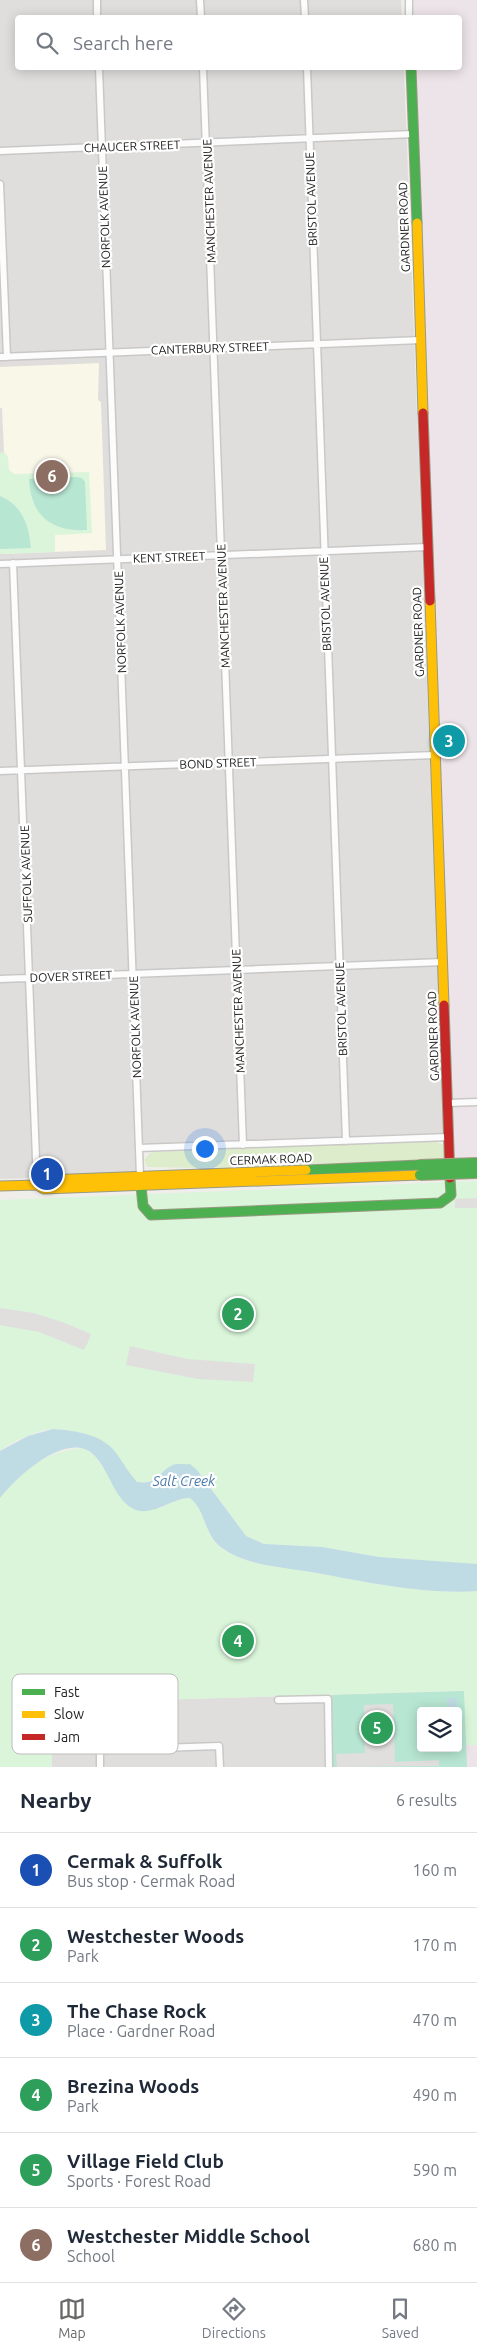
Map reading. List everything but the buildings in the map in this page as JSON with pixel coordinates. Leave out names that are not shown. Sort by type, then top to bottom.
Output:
[{"type":"street","points":[[97,0],[97,15]]},
{"type":"street","points":[[200,0],[201,15]]},
{"type":"street","points":[[304,0],[305,15]]},
{"type":"street","points":[[409,0],[410,15]]},
{"type":"street","name":"NORFOLK AVENUE","points":[[99,70],[140,1181]]},
{"type":"street","name":"MANCHESTER AVENUE","points":[[203,70],[243,1145]]},
{"type":"street","name":"BRISTOL AVENUE","points":[[306,70],[346,1141]]},
{"type":"street","name":"GARDNER ROAD","points":[[140,1181],[142,1206],[145,1212],[151,1215],[440,1203],[451,1195],[411,70]]},
{"type":"street","name":"CHAUCER STREET","points":[[0,150],[414,134]]},
{"type":"street","points":[[0,184],[4,357]]},
{"type":"street","name":"CANTERBURY STREET","points":[[4,357],[421,340]]},
{"type":"street","name":"KENT STREET","points":[[0,564],[428,547]]},
{"type":"street","name":"SUFFOLK AVENUE","points":[[13,564],[37,1185]]},
{"type":"street","name":"BOND STREET","points":[[0,771],[435,755]]},
{"type":"street","name":"DOVER STREET","points":[[0,979],[443,962]]},
{"type":"street","points":[[448,1103],[477,1102]]},
{"type":"street","name":"CERMAK ROAD","points":[[139,1148],[449,1137]]},
{"type":"street","name":"CERMAK ROAD","points":[[0,1186],[37,1185],[44,1180],[140,1181],[419,1170],[477,1163]]},
{"type":"street","name":"CERMAK ROAD","points":[[419,1170],[477,1173]]},
{"type":"street","points":[[278,1700],[328,1699],[330,1767]]},
{"type":"street","points":[[178,1747],[219,1746],[220,1767]]},
{"type":"street","points":[[100,1754],[100,1767]]},
{"type":"shaded area","points":[[0,0],[401,0],[402,15],[15,15],[15,70],[404,70],[444,1133],[136,1144],[137,1175],[0,1179]]},
{"type":"shaded area","points":[[414,0],[477,0],[477,1158],[454,1159],[416,70],[462,70],[462,15],[414,15]]},
{"type":"shaded area","points":[[99,363],[98,400],[101,402],[106,550],[0,554],[0,367]]},
{"type":"shaded area","points":[[0,408],[2,408],[4,452],[0,453]]},
{"type":"shaded area","points":[[477,1198],[477,1208],[455,1208],[455,1199]]},
{"type":"shaded area","points":[[0,1308],[34,1313],[91,1334],[84,1350],[39,1332],[0,1325]]},
{"type":"shaded area","points":[[130,1346],[187,1359],[255,1364],[253,1382],[198,1379],[126,1365]]},
{"type":"shaded area","points":[[463,1691],[467,1767],[52,1767],[52,1754],[178,1754],[178,1699]]},
{"type":"shaded area","points":[[393,1704],[395,1762],[439,1760],[439,1766],[337,1767],[336,1754],[365,1753],[364,1705]]},
{"type":"shaded area","points":[[466,1745],[477,1745],[477,1767],[467,1767]]},
{"type":"green space","points":[[4,452],[8,457],[9,470],[14,474],[89,472],[92,533],[55,535],[55,552],[0,554],[0,453]]},
{"type":"green space","points":[[82,478],[85,482],[87,530],[63,528],[45,519],[38,511],[31,492],[29,479]]},
{"type":"green space","points":[[0,496],[8,500],[19,510],[26,524],[31,548],[0,549]]},
{"type":"green space","points":[[435,1141],[443,1145],[445,1159],[198,1168],[147,1167],[144,1160],[150,1153],[155,1152]]},
{"type":"green space","points":[[477,1181],[477,1564],[379,1557],[322,1547],[264,1544],[246,1536],[197,1470],[173,1465],[161,1476],[153,1480],[137,1482],[118,1455],[105,1443],[63,1431],[53,1429],[41,1431],[18,1440],[0,1451],[0,1200]]},
{"type":"green space","points":[[85,1448],[95,1456],[106,1472],[160,1508],[169,1502],[190,1498],[199,1509],[215,1543],[243,1559],[256,1563],[397,1587],[458,1592],[477,1591],[477,1745],[466,1745],[463,1691],[178,1699],[178,1674],[12,1674],[12,1754],[52,1754],[52,1767],[0,1767],[0,1498],[17,1478],[37,1463],[48,1457]]},
{"type":"green space","points":[[464,1691],[467,1767],[333,1767],[332,1695]]},
{"type":"water","name":"Salt Creek","points":[[53,1429],[90,1435],[106,1443],[113,1449],[137,1482],[150,1482],[175,1464],[190,1464],[197,1470],[246,1536],[264,1544],[322,1547],[379,1557],[477,1564],[477,1591],[438,1591],[397,1587],[256,1563],[244,1559],[216,1543],[199,1509],[190,1498],[175,1501],[153,1510],[139,1511],[132,1508],[116,1491],[99,1461],[94,1455],[83,1449],[71,1448],[43,1459],[30,1468],[0,1498],[0,1451],[28,1436]]},
{"type":"water","points":[[447,1698],[457,1698],[457,1707],[447,1707]]},
{"type":"traffic: fast","points":[[411,70],[417,223]]},
{"type":"traffic: fast","points":[[419,1165],[477,1163]]},
{"type":"traffic: fast","points":[[306,1170],[419,1165]]},
{"type":"traffic: fast","points":[[420,1175],[477,1173]]},
{"type":"traffic: fast","points":[[141,1186],[143,1206],[151,1215],[440,1203],[451,1195],[450,1178]]},
{"type":"traffic: slow","points":[[417,223],[423,413]]},
{"type":"traffic: slow","points":[[430,601],[444,1005]]},
{"type":"traffic: slow","points":[[37,1185],[44,1180],[306,1170]]},
{"type":"traffic: slow","points":[[0,1186],[37,1185],[44,1189],[420,1175]]},
{"type":"traffic: jam","points":[[423,413],[430,601]]},
{"type":"traffic: jam","points":[[444,1005],[450,1178]]},
{"type":"place","name":"Westchester Middle School","points":[[52,476]]},
{"type":"place","name":"The Chase Rock","points":[[449,741]]},
{"type":"place","name":"Cermak & Suffolk","points":[[47,1174]]},
{"type":"place","name":"Westchester Woods","points":[[238,1314]]},
{"type":"place","name":"Brezina Woods","points":[[238,1641]]},
{"type":"place","name":"Village Field Club","points":[[377,1728]]}]
